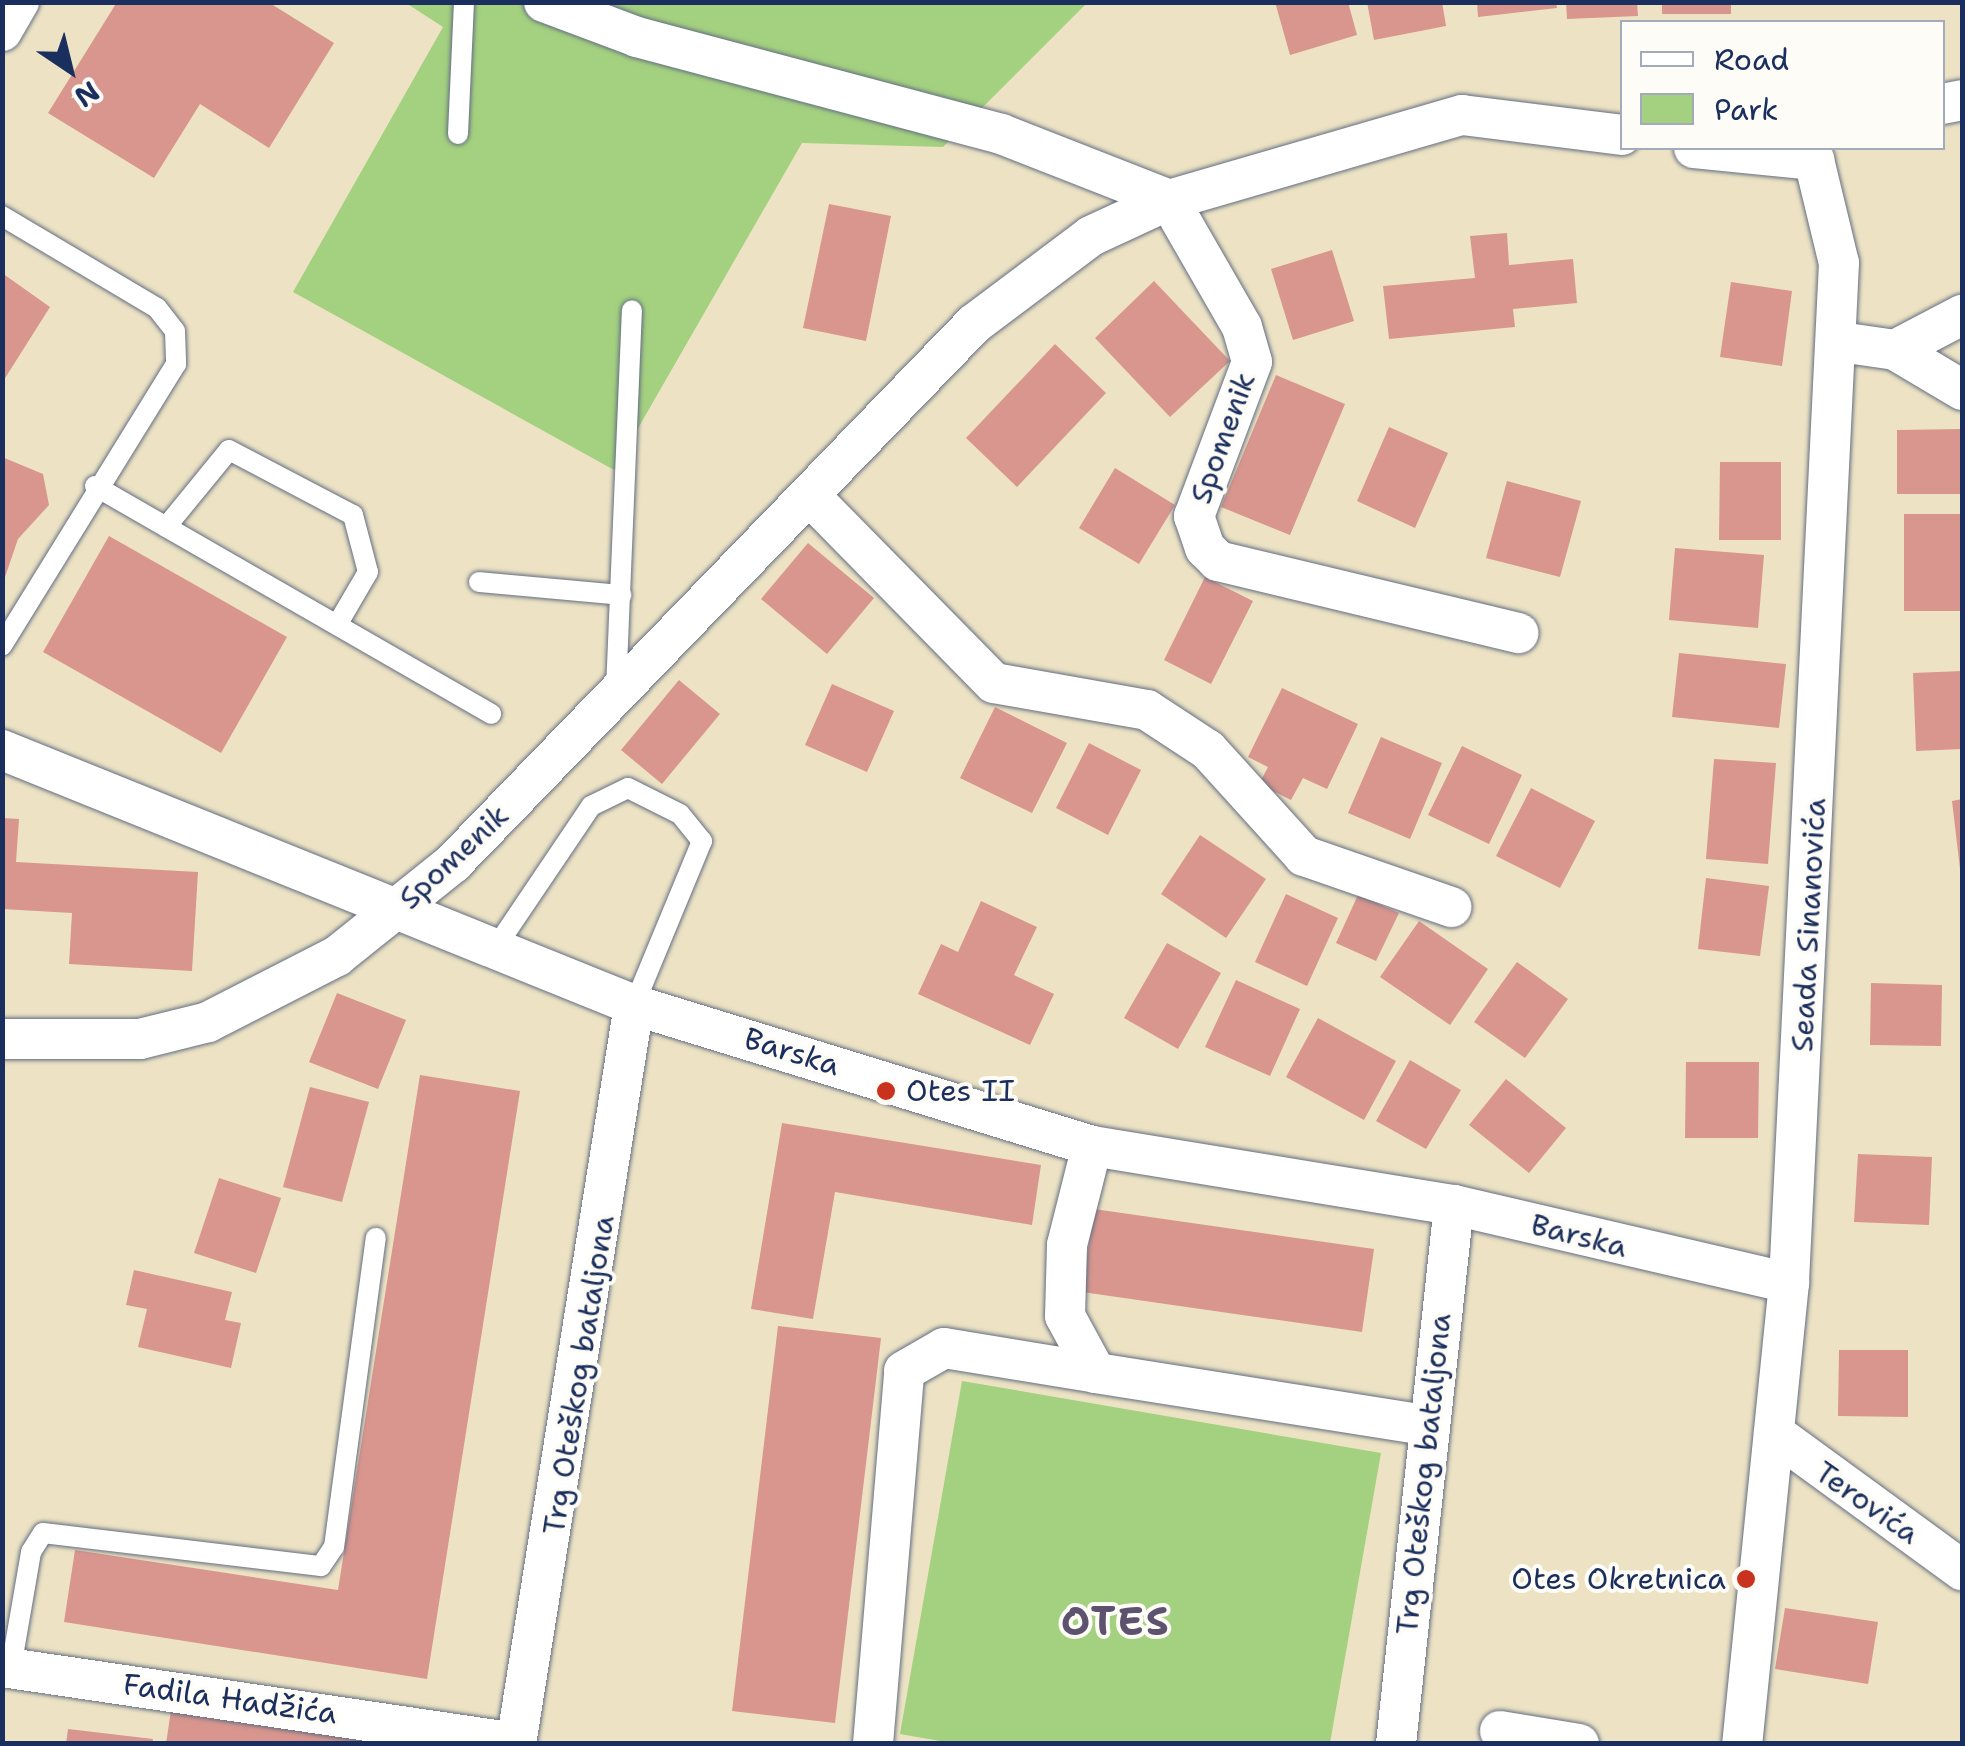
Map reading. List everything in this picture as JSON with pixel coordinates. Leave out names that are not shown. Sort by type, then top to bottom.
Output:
[{"type":"street","points":[[2,31],[19,2]]},
{"type":"street","points":[[544,2],[637,37],[1001,134],[1170,200]]},
{"type":"street","name":"Spomenik","points":[[2,1039],[140,1039],[208,1022],[276,995],[394,912],[616,697],[1007,294],[1091,236],[1170,200],[1462,115],[1620,135]]},
{"type":"street","points":[[1723,150],[1782,154]]},
{"type":"street","name":"Seada Sinanovića","points":[[1742,1744],[1789,1284],[1840,342],[1825,180],[1814,160],[1782,154]]},
{"type":"street","name":"Spomenik","points":[[1170,200],[1242,327],[1252,362],[1194,516],[1205,548],[1218,560],[1518,633]]},
{"type":"street","points":[[1894,350],[1962,315]]},
{"type":"street","points":[[1840,342],[1894,350],[1962,390]]},
{"type":"street","points":[[810,496],[994,683],[1147,710],[1208,750],[1304,856],[1452,907]]},
{"type":"street","name":"Barska","points":[[2,750],[394,912],[634,1004],[1092,1146],[1454,1205],[1789,1284]]},
{"type":"street","name":"Trg Oteškog bataljona","points":[[516,1743],[634,1004]]},
{"type":"street","points":[[1092,1146],[1067,1245],[1064,1316],[1096,1373]]},
{"type":"street","name":"Trg Oteškog bataljona","points":[[1396,1744],[1454,1205]]},
{"type":"street","points":[[873,1744],[904,1371],[944,1348],[1429,1426]]},
{"type":"street","name":"Terovića","points":[[1774,1433],[1962,1570]]},
{"type":"street","name":"Fadila Hadžića","points":[[7,1667],[516,1743]]},
{"type":"street","points":[[1500,1731],[1579,1744]]},
{"type":"lane","points":[[458,134],[464,2]]},
{"type":"lane","points":[[2,216],[157,308],[175,330],[176,364],[95,486],[2,646]]},
{"type":"lane","points":[[616,697],[632,310]]},
{"type":"lane","points":[[166,527],[229,450],[353,514],[368,572],[336,625]]},
{"type":"lane","points":[[95,486],[491,714]]},
{"type":"lane","points":[[479,582],[621,596]]},
{"type":"lane","points":[[494,950],[591,806],[628,788],[680,814],[702,841],[634,1004]]},
{"type":"lane","points":[[7,1667],[31,1552],[43,1534],[321,1566],[334,1548],[376,1238]]},
{"type":"green space","points":[[406,3],[1087,3],[943,147],[802,143],[614,470],[293,292],[443,27]]},
{"type":"green space","points":[[962,1381],[1381,1453],[1330,1743],[957,1744],[900,1734]]},
{"type":"building","points":[[117,2],[268,2],[334,43],[269,148],[200,104],[154,178],[48,113]]},
{"type":"building","points":[[1275,2],[1348,2],[1357,35],[1290,55]]},
{"type":"building","points":[[1367,2],[1442,2],[1446,26],[1374,40]]},
{"type":"building","points":[[1477,2],[1556,2],[1557,8],[1478,17]]},
{"type":"building","points":[[1566,2],[1637,2],[1638,16],[1567,19]]},
{"type":"building","points":[[1662,2],[1731,2],[1731,14],[1662,14]]},
{"type":"building","points":[[829,204],[891,216],[866,341],[803,328]]},
{"type":"building","points":[[1507,233],[1509,265],[1573,259],[1577,303],[1513,309],[1515,327],[1389,339],[1383,286],[1475,278],[1470,236]]},
{"type":"building","points":[[1332,250],[1354,321],[1293,340],[1271,269]]},
{"type":"building","points":[[2,273],[50,307],[2,383]]},
{"type":"building","points":[[1154,281],[1230,361],[1170,417],[1095,338]]},
{"type":"building","points":[[1731,282],[1792,291],[1782,366],[1720,357]]},
{"type":"building","points":[[1055,344],[1106,393],[1017,487],[966,438]]},
{"type":"building","points":[[1276,375],[1345,404],[1290,535],[1221,507]]},
{"type":"building","points":[[1389,427],[1448,453],[1415,528],[1357,501]]},
{"type":"building","points":[[1962,429],[1962,494],[1897,494],[1897,430]]},
{"type":"building","points":[[2,457],[43,474],[49,505],[18,539],[3,583]]},
{"type":"building","points":[[1720,462],[1781,462],[1781,540],[1719,540]]},
{"type":"building","points":[[1115,468],[1175,505],[1139,564],[1079,528]]},
{"type":"building","points":[[1507,481],[1581,501],[1560,577],[1486,558]]},
{"type":"building","points":[[1904,514],[1962,514],[1962,611],[1904,611]]},
{"type":"building","points":[[109,536],[287,637],[221,753],[43,652]]},
{"type":"building","points":[[808,543],[874,598],[827,654],[761,599]]},
{"type":"building","points":[[1675,548],[1764,555],[1758,628],[1669,620]]},
{"type":"building","points":[[1205,577],[1253,601],[1211,684],[1164,660]]},
{"type":"building","points":[[1679,653],[1786,664],[1779,728],[1672,717]]},
{"type":"building","points":[[1962,671],[1962,749],[1916,751],[1913,673]]},
{"type":"building","points":[[679,680],[720,714],[662,784],[621,750]]},
{"type":"building","points":[[832,684],[894,711],[867,772],[805,745]]},
{"type":"building","points":[[1282,688],[1358,724],[1327,789],[1303,778],[1291,800],[1259,784],[1268,767],[1248,757]]},
{"type":"building","points":[[995,707],[1067,743],[1032,813],[960,778]]},
{"type":"building","points":[[1381,737],[1442,763],[1410,839],[1348,813]]},
{"type":"building","points":[[1089,743],[1141,770],[1108,835],[1056,808]]},
{"type":"building","points":[[1462,746],[1522,775],[1489,844],[1428,815]]},
{"type":"building","points":[[1714,759],[1776,763],[1768,864],[1706,859]]},
{"type":"building","points":[[1531,788],[1595,821],[1560,888],[1496,856]]},
{"type":"building","points":[[1962,799],[1962,868],[1960,869],[1952,801]]},
{"type":"building","points":[[2,818],[19,819],[16,862],[198,872],[192,971],[69,964],[72,913],[2,909]]},
{"type":"building","points":[[1200,835],[1266,879],[1226,938],[1161,894]]},
{"type":"building","points":[[1706,878],[1769,886],[1760,956],[1698,949]]},
{"type":"building","points":[[1286,894],[1338,918],[1307,986],[1255,962]]},
{"type":"building","points":[[1358,895],[1399,913],[1376,961],[1336,943]]},
{"type":"building","points":[[981,901],[1037,927],[1014,975],[1054,994],[1030,1045],[918,994],[941,944],[958,952]]},
{"type":"building","points":[[1419,921],[1488,969],[1450,1025],[1380,977]]},
{"type":"building","points":[[1167,943],[1221,973],[1178,1049],[1124,1018]]},
{"type":"building","points":[[1517,962],[1568,999],[1525,1058],[1474,1022]]},
{"type":"building","points":[[1236,980],[1300,1009],[1270,1076],[1205,1047]]},
{"type":"building","points":[[1871,983],[1942,985],[1941,1046],[1870,1045]]},
{"type":"building","points":[[337,993],[406,1020],[378,1089],[309,1062]]},
{"type":"building","points":[[1318,1018],[1396,1061],[1364,1120],[1286,1077]]},
{"type":"building","points":[[1410,1060],[1461,1090],[1426,1149],[1376,1121]]},
{"type":"building","points":[[1686,1062],[1759,1062],[1758,1138],[1685,1138]]},
{"type":"building","points":[[420,1075],[520,1091],[427,1679],[64,1622],[75,1550],[338,1590]]},
{"type":"building","points":[[1506,1079],[1566,1128],[1529,1173],[1469,1125]]},
{"type":"building","points":[[310,1087],[369,1102],[342,1202],[283,1187]]},
{"type":"building","points":[[782,1123],[1041,1165],[1032,1225],[835,1192],[813,1319],[751,1309]]},
{"type":"building","points":[[1858,1154],[1932,1157],[1929,1225],[1854,1222]]},
{"type":"building","points":[[219,1178],[281,1198],[256,1273],[194,1253]]},
{"type":"building","points":[[1094,1209],[1374,1249],[1362,1332],[1082,1292]]},
{"type":"building","points":[[134,1270],[232,1292],[225,1320],[241,1323],[231,1368],[138,1347],[147,1309],[126,1305]]},
{"type":"building","points":[[778,1326],[881,1338],[835,1723],[732,1711]]},
{"type":"building","points":[[1839,1350],[1908,1350],[1908,1417],[1838,1416]]},
{"type":"building","points":[[1785,1608],[1878,1622],[1868,1684],[1775,1669]]},
{"type":"building","points":[[171,1710],[379,1741],[379,1744],[166,1744]]},
{"type":"building","points":[[68,1729],[153,1739],[152,1744],[66,1744]]},
{"type":"place","name":"Otes II","points":[[886,1091]]},
{"type":"place","name":"Otes Okretnica","points":[[1746,1579]]},
{"type":"district","name":"OTES","points":[[1116,1621]]}]
